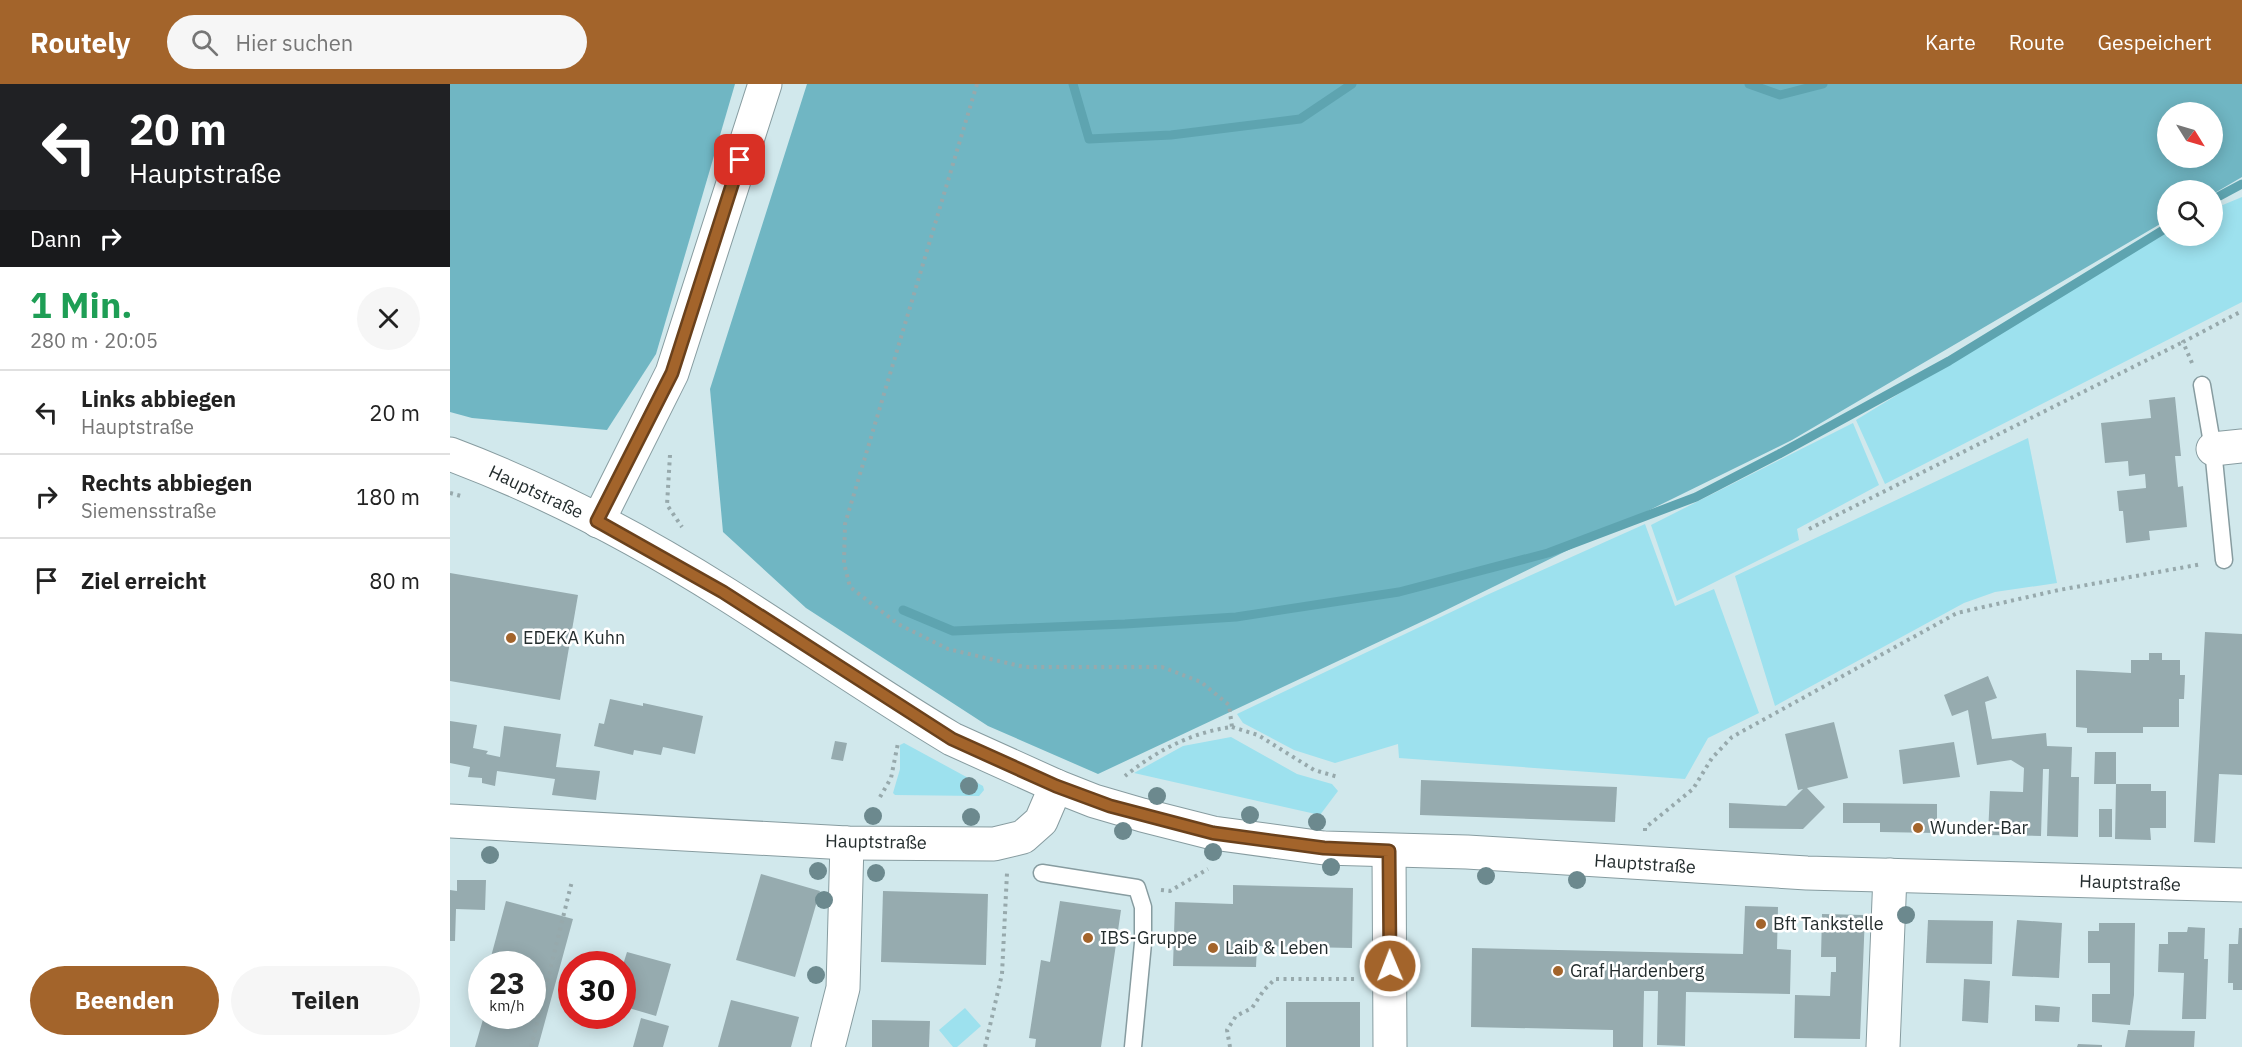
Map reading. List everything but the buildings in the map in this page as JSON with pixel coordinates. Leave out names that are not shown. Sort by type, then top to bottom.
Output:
[{"type":"street","points":[[597,521],[672,373],[765,84]]},
{"type":"street","name":"Hauptstraße","points":[[450,454],[508,476],[597,521],[723,592],[913,716],[971,749],[1094,801],[1213,833],[1324,848],[1467,852],[1727,869],[2242,885]]},
{"type":"street","name":"Hauptstraße","points":[[450,822],[847,843],[994,844],[1023,837],[1041,821],[1056,786]]},
{"type":"street","points":[[828,1047],[843,987],[847,843]]},
{"type":"street","points":[[1389,851],[1390,1047]]},
{"type":"street","points":[[1884,1047],[1890,875]]},
{"type":"lane","points":[[2202,385],[2228,447],[2224,560]]},
{"type":"lane","points":[[1042,873],[1137,888],[1143,907],[1143,943],[1133,1047]]},
{"type":"path","points":[[977,84],[845,524],[844,563],[850,587],[898,624],[948,649],[1024,668],[1162,667],[1202,682],[1230,705],[1232,727]]},
{"type":"path","points":[[1809,529],[2242,311]]},
{"type":"path","points":[[2183,342],[2202,385]]},
{"type":"path","points":[[1645,828],[1693,789],[1712,758],[1732,736],[1958,613],[2059,590],[2224,560]]},
{"type":"path","points":[[880,797],[891,778],[900,735],[913,716]]},
{"type":"path","points":[[1094,801],[1146,759],[1182,740],[1210,729],[1232,727],[1258,735],[1314,770],[1338,777]]},
{"type":"path","points":[[1137,888],[1170,891],[1208,869]]},
{"type":"path","points":[[531,1047],[572,881]]},
{"type":"path","points":[[985,1047],[1002,974],[1005,891]]},
{"type":"path","points":[[1230,1047],[1227,1030],[1236,1016],[1252,1008],[1275,979],[1390,978]]},
{"type":"shaded area","points":[[450,84],[735,84],[656,354],[607,430],[472,418],[450,412]]},
{"type":"shaded area","points":[[807,84],[2242,84],[2242,177],[2223,188],[2223,180],[2157,180],[2157,226],[1792,440],[1436,615],[1098,774],[988,726],[806,608],[723,532],[710,389]]},
{"type":"shaded area","points":[[2242,197],[2242,302],[1885,484],[1856,420],[2157,236],[2157,246],[2223,246],[2223,205]]},
{"type":"shaded area","points":[[1853,423],[1879,485],[1797,529],[1799,540],[1677,601],[1651,525]]},
{"type":"shaded area","points":[[2028,438],[2057,583],[1995,592],[1964,603],[1775,706],[1735,576]]},
{"type":"shaded area","points":[[1645,524],[1675,606],[1714,589],[1759,713],[1708,738],[1685,779],[1399,758],[1398,744],[1335,763],[1294,750],[1243,723],[1237,714],[1489,594]]},
{"type":"shaded area","points":[[1231,737],[1297,774],[1332,784],[1338,791],[1320,815],[1134,773],[1183,746]]},
{"type":"shaded area","points":[[904,743],[983,786],[984,790],[979,796],[895,795],[893,793],[900,769],[900,745]]},
{"type":"shaded area","points":[[965,1008],[981,1026],[957,1047],[953,1047],[939,1030]]},
{"type":"waterway","points":[[1073,84],[1089,139],[1171,135],[1300,119],[1352,84]]},
{"type":"waterway","points":[[1749,84],[1780,95],[1823,84]]},
{"type":"waterway","points":[[2223,194],[2242,184]]},
{"type":"waterway","points":[[903,610],[953,631],[1236,617],[1399,592],[1548,553],[1696,497],[1779,454],[1949,361],[2157,234]]},
{"type":"place","name":"EDEKA Kuhn","points":[[511,638]]},
{"type":"place","name":"Wunder-Bar","points":[[1918,828]]},
{"type":"place","name":"Bft Tankstelle","points":[[1761,924]]},
{"type":"place","name":"IBS-Gruppe","points":[[1088,938]]},
{"type":"place","name":"Laib & Leben","points":[[1213,948]]},
{"type":"place","name":"Graf Hardenberg","points":[[1558,971]]},
{"type":"route","points":[[740,160],[672,373],[597,521],[723,592],[952,739],[1056,786],[1110,806],[1213,833],[1324,848],[1389,851],[1390,966]]}]
